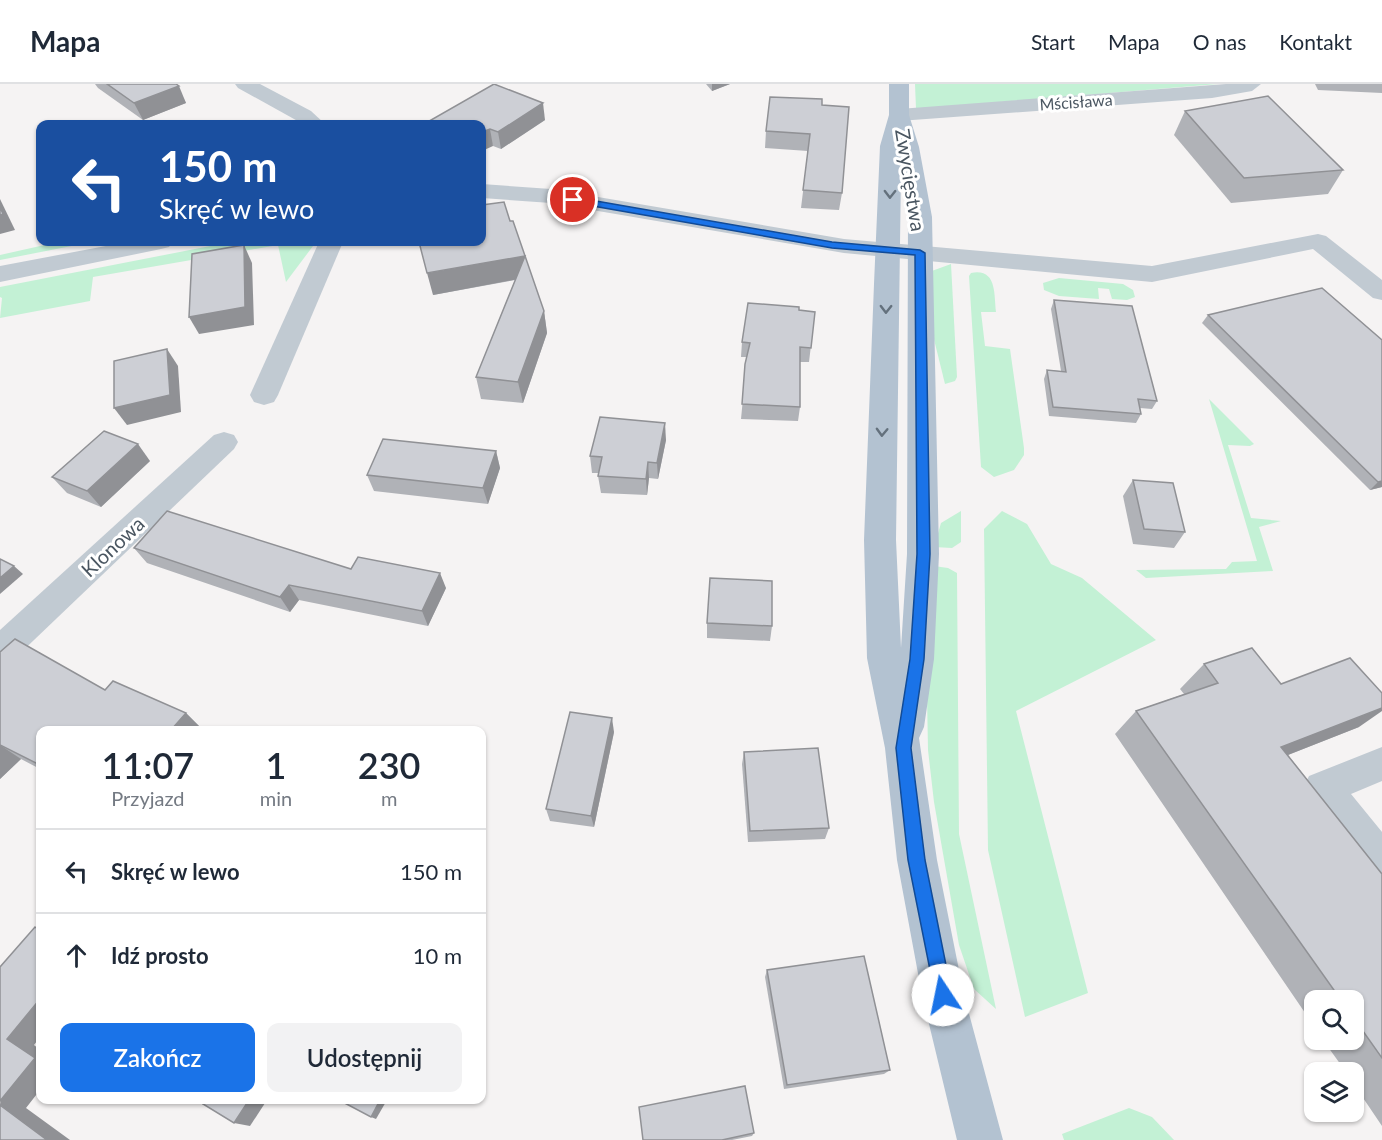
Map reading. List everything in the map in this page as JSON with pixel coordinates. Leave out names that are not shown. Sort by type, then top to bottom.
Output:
[{"type":"main road","name":"Zwycięstwa","points":[[899,84],[899,115],[891,146],[881,483],[880,559],[884,658],[903,748],[916,860],[943,995],[980,1140]]},
{"type":"main road","name":"Zwycięstwa","points":[[899,115],[908,147],[918,202],[923,487],[923,554],[917,659],[903,748]]},
{"type":"street","points":[[245,84],[310,120]]},
{"type":"street","name":"Mścisława","points":[[899,115],[1212,92],[1251,84]]},
{"type":"street","points":[[486,191],[551,196],[832,245],[1152,274],[1318,241],[1382,292]]},
{"type":"street","points":[[0,274],[140,246]]},
{"type":"street","points":[[264,395],[330,246]]},
{"type":"street","name":"Klonowa","points":[[0,651],[224,442]]},
{"type":"street","points":[[1382,764],[1322,788],[1382,863]]},
{"type":"green space","points":[[915,84],[1218,84],[916,109]]},
{"type":"green space","points":[[40,246],[72,246],[0,260],[0,255]]},
{"type":"green space","points":[[210,246],[272,246],[93,277],[90,301],[0,318],[2,298],[0,287]]},
{"type":"green space","points":[[278,246],[313,246],[286,282]]},
{"type":"green space","points":[[951,264],[957,377],[955,381],[945,384],[928,315],[929,272]]},
{"type":"green space","points":[[971,273],[986,274],[993,284],[996,312],[981,312],[985,346],[1010,349],[1024,448],[1024,455],[1014,470],[994,477],[981,467],[969,276]]},
{"type":"green space","points":[[1059,278],[1123,284],[1133,290],[1135,297],[1127,300],[1112,299],[1109,289],[1098,288],[1099,299],[1059,296],[1044,290],[1043,283]]},
{"type":"green space","points":[[1209,399],[1254,444],[1250,446],[1228,445],[1251,518],[1281,521],[1259,527],[1273,571],[1146,578],[1136,570],[1226,569],[1232,562],[1257,561]]},
{"type":"green space","points":[[961,511],[961,542],[952,548],[934,547],[941,523]]},
{"type":"green space","points":[[1002,511],[1027,524],[1051,564],[1082,578],[1156,640],[1016,711],[1088,993],[1025,1017],[988,850],[984,529]]},
{"type":"green space","points":[[934,566],[948,568],[957,573],[959,834],[996,1009],[974,989],[959,945],[934,802],[928,750],[927,696]]},
{"type":"green space","points":[[1129,1108],[1152,1117],[1174,1140],[1064,1140],[1062,1134]]},
{"type":"building","points":[[107,84],[176,84],[179,86],[134,103]]},
{"type":"building","points":[[494,84],[543,103],[498,132],[490,129],[486,130],[486,120],[431,120]]},
{"type":"building","points":[[1268,96],[1343,170],[1244,178],[1185,111]]},
{"type":"building","points":[[770,97],[822,99],[822,105],[849,107],[842,193],[803,190],[810,134],[766,131]]},
{"type":"building","points":[[504,202],[510,221],[513,221],[544,311],[518,382],[476,377],[525,256],[427,273],[420,246],[486,246],[486,204]]},
{"type":"building","points":[[244,246],[245,307],[189,317],[192,254]]},
{"type":"building","points":[[1322,288],[1382,340],[1382,481],[1378,482],[1208,315]]},
{"type":"building","points":[[1054,300],[1132,306],[1157,401],[1138,399],[1141,414],[1053,407],[1047,370],[1066,372]]},
{"type":"building","points":[[748,303],[799,307],[799,310],[815,312],[811,348],[800,347],[800,407],[742,404],[745,364],[750,343],[742,342]]},
{"type":"building","points":[[167,349],[170,395],[114,408],[114,361]]},
{"type":"building","points":[[600,417],[665,423],[657,463],[648,462],[646,479],[598,476],[602,457],[590,456]]},
{"type":"building","points":[[104,431],[138,444],[87,491],[52,477]]},
{"type":"building","points":[[383,439],[496,451],[483,488],[367,475]]},
{"type":"building","points":[[1133,480],[1173,483],[1185,532],[1144,529]]},
{"type":"building","points":[[167,511],[351,569],[358,557],[440,573],[422,611],[289,585],[280,597],[134,548]]},
{"type":"building","points":[[0,559],[14,566],[0,578]]},
{"type":"building","points":[[710,578],[772,581],[772,626],[707,623]]},
{"type":"building","points":[[15,639],[105,690],[113,681],[186,713],[175,726],[36,726],[36,763],[0,745],[0,652]]},
{"type":"building","points":[[1252,648],[1281,684],[1350,658],[1382,693],[1382,708],[1281,747],[1382,874],[1382,1058],[1364,1033],[1364,990],[1334,990],[1136,711],[1218,683],[1204,664]]},
{"type":"building","points":[[570,712],[612,718],[591,816],[546,809]]},
{"type":"building","points":[[818,748],[829,828],[750,831],[744,752]]},
{"type":"building","points":[[36,928],[36,1004],[7,1039],[35,1058],[0,1101],[0,967]]},
{"type":"building","points":[[864,956],[890,1070],[787,1085],[767,970]]},
{"type":"building","points":[[745,1086],[754,1133],[722,1140],[643,1140],[639,1107]]},
{"type":"building","points":[[203,1104],[246,1104],[234,1123]]},
{"type":"building","points":[[347,1104],[378,1104],[371,1117]]},
{"type":"building","points":[[0,1105],[47,1140],[0,1140]]},
{"type":"route","points":[[573,200],[832,245],[920,253],[923,554],[917,659],[903,748],[916,860],[943,995]]}]
